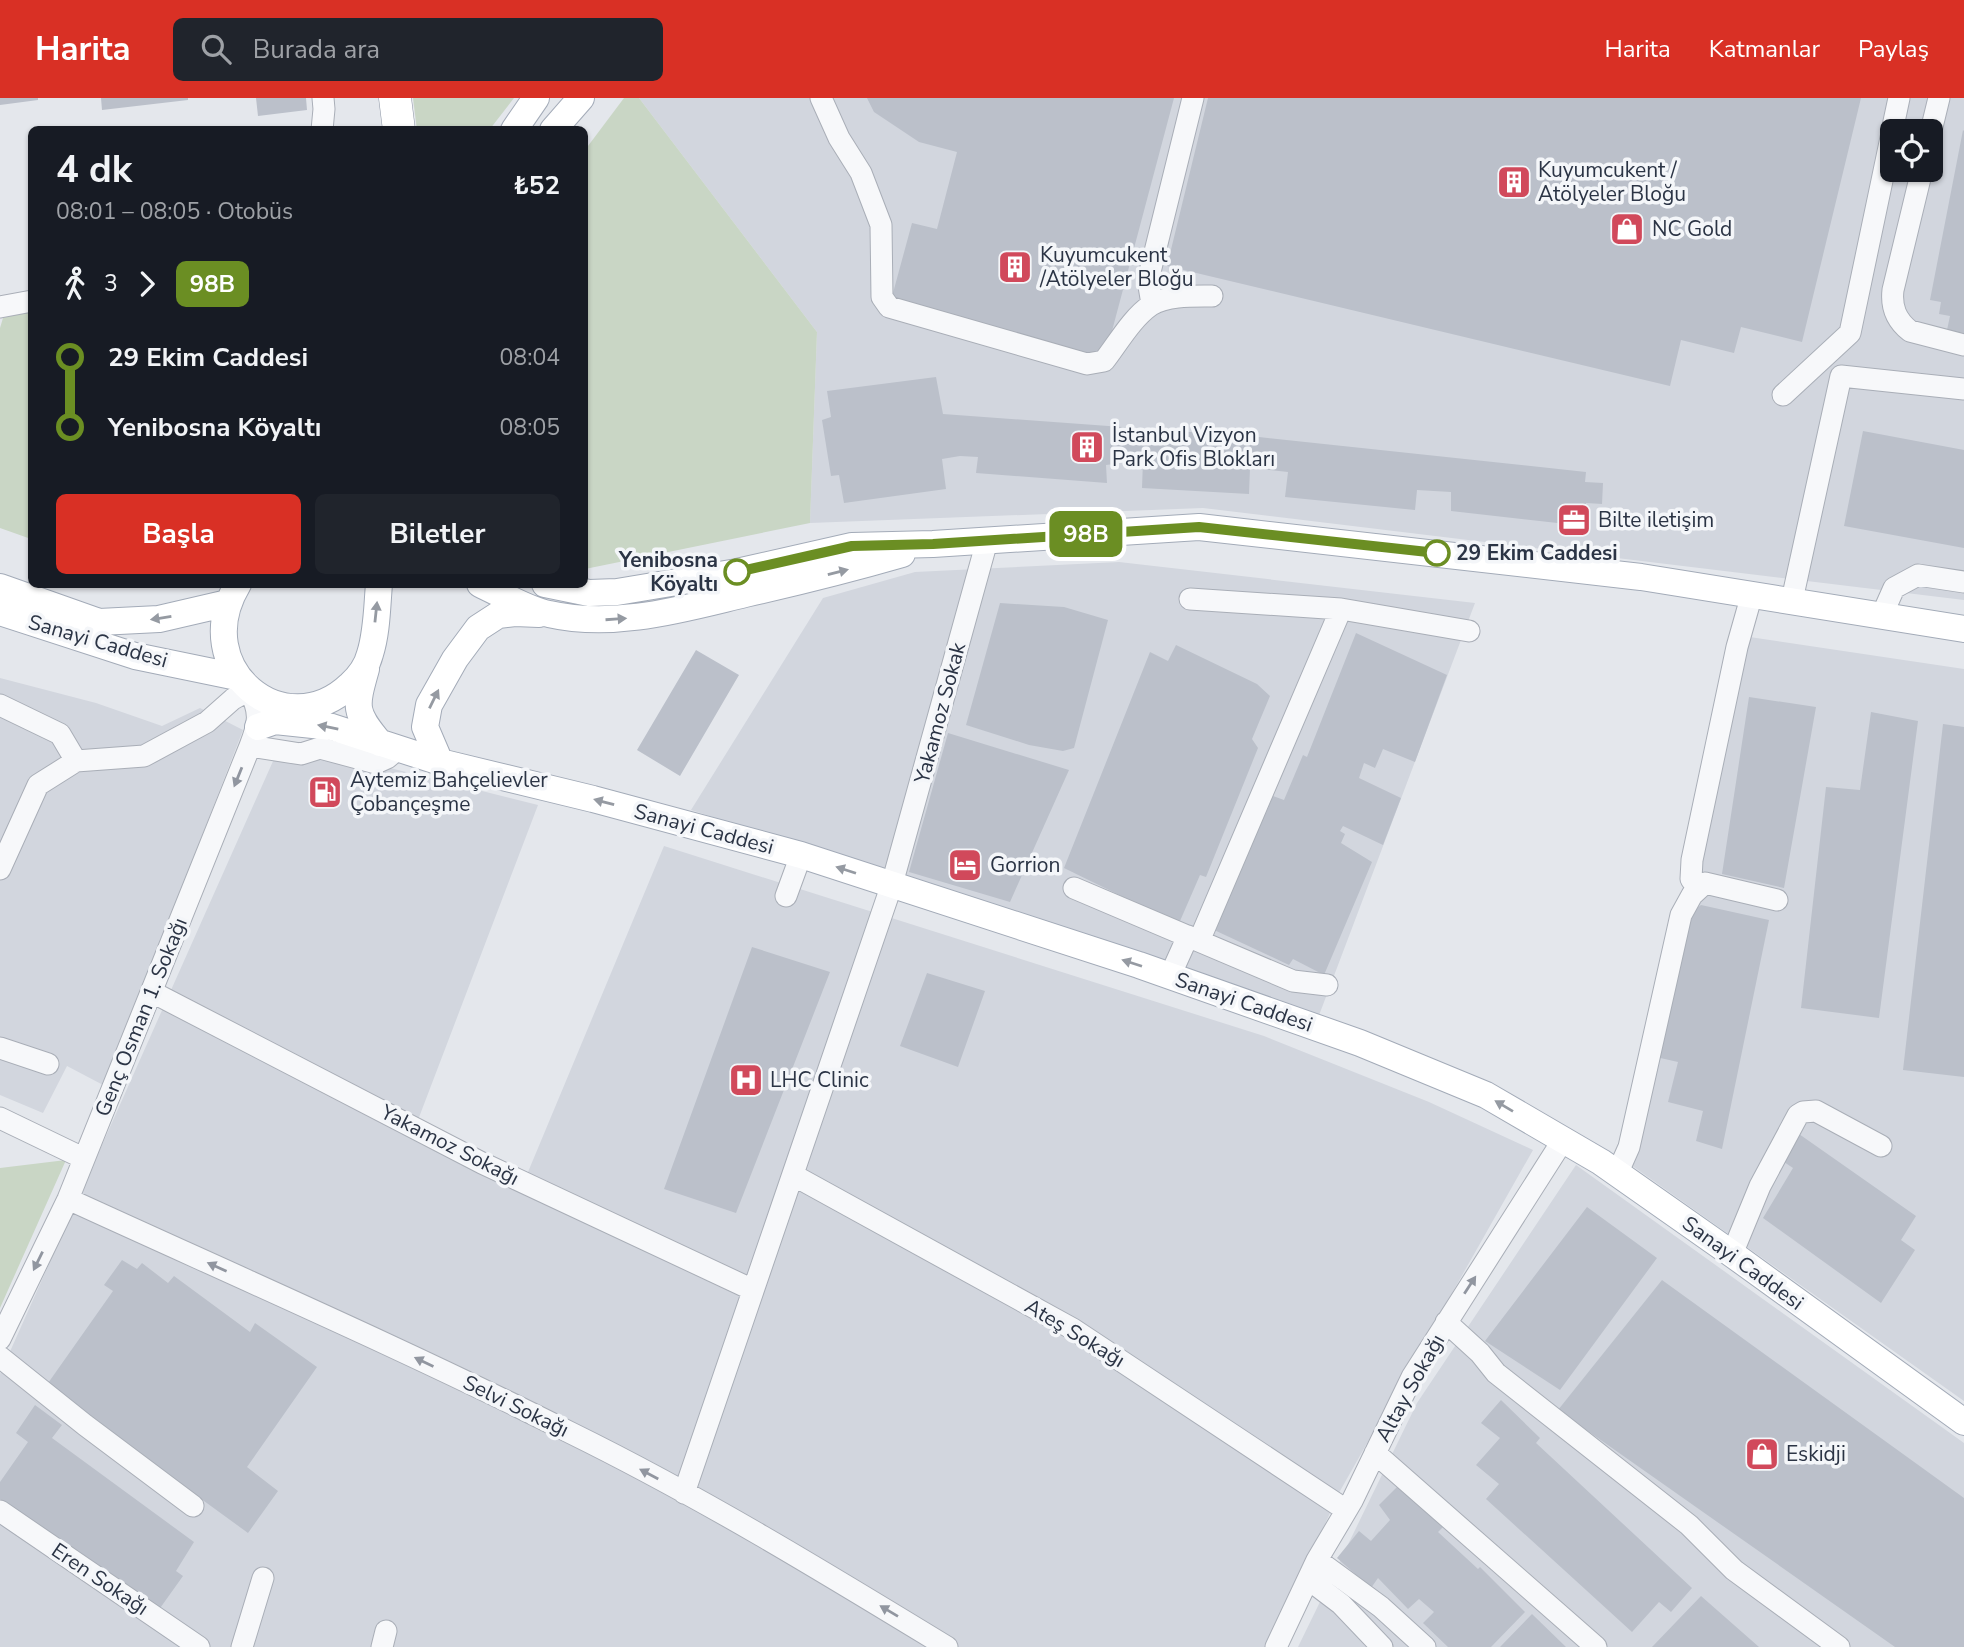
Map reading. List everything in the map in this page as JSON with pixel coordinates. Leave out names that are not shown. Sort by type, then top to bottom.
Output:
[{"type":"highway","points":[[395,98],[398,126]]},
{"type":"main road","points":[[517,126],[536,98]]},
{"type":"main road","points":[[556,126],[581,98]]},
{"type":"main road","points":[[565,588],[589,593],[617,592],[737,572],[852,546],[933,544],[1199,527],[1587,570],[1964,629]]},
{"type":"main road","points":[[440,762],[425,727],[429,705],[455,660],[478,628],[498,615],[548,614],[598,620],[649,615],[842,571],[933,544]]},
{"type":"main road","name":"Sanayi Caddesi","points":[[0,587],[99,622],[159,620],[233,594]]},
{"type":"main road","points":[[378,588],[370,656],[358,705],[361,721],[389,746]]},
{"type":"main road","points":[[489,588],[548,614]]},
{"type":"main road","points":[[233,594],[223,622],[223,643],[229,663],[243,683]]},
{"type":"main road","name":"Sanayi Caddesi","points":[[0,612],[135,656],[243,683],[268,701],[290,707],[307,708],[341,694],[359,677],[370,656]]},
{"type":"main road","name":"Sanayi Caddesi","points":[[254,736],[275,721],[332,727],[440,762],[593,799],[801,855],[1170,976],[1360,1043],[1486,1095],[1563,1140],[1732,1254],[1964,1422]]},
{"type":"street","points":[[322,126],[323,98]]},
{"type":"street","points":[[821,98],[839,138],[861,173],[881,225],[882,297],[888,307],[1087,364],[1104,361],[1152,304],[1183,297],[1212,296]]},
{"type":"street","points":[[1152,304],[1148,280],[1193,98]]},
{"type":"street","points":[[1895,119],[1899,98]]},
{"type":"street","points":[[1934,119],[1939,98]]},
{"type":"street","points":[[1783,395],[1850,333],[1882,182]]},
{"type":"street","points":[[1919,182],[1893,290],[1894,310],[1910,331],[1964,345]]},
{"type":"street","points":[[0,307],[28,302]]},
{"type":"street","points":[[1792,600],[1841,376],[1964,389]]},
{"type":"street","name":"Yakamoz Sokak","points":[[892,884],[987,541]]},
{"type":"street","points":[[1882,615],[1894,588],[1918,575],[1964,582]]},
{"type":"street","points":[[1698,889],[1691,879],[1692,860],[1737,647],[1752,594]]},
{"type":"street","points":[[1191,599],[1341,609],[1469,631]]},
{"type":"street","points":[[1170,976],[1193,938],[1341,609]]},
{"type":"street","points":[[0,869],[38,785],[76,761],[144,756],[207,722],[233,699],[243,683],[258,706],[254,736]]},
{"type":"street","points":[[0,705],[60,734],[76,761]]},
{"type":"street","name":"Genç Osman 1. Sokağı","points":[[0,1339],[68,1199],[254,736]]},
{"type":"street","points":[[786,896],[801,855]]},
{"type":"street","points":[[1617,1174],[1629,1147],[1681,915],[1705,883],[1777,900]]},
{"type":"street","points":[[684,1493],[892,884]]},
{"type":"street","points":[[1074,888],[1293,981],[1327,985]]},
{"type":"street","name":"Yakamoz Sokağı","points":[[152,992],[482,1163],[753,1290]]},
{"type":"street","points":[[0,1048],[48,1064]]},
{"type":"street","points":[[1732,1254],[1760,1186],[1798,1115],[1816,1111],[1881,1146]]},
{"type":"street","points":[[0,1118],[83,1158]]},
{"type":"street","name":"Altay Sokağı","points":[[1276,1647],[1312,1570],[1346,1510],[1412,1377],[1563,1140]]},
{"type":"street","name":"Ateş Sokağı","points":[[793,1175],[1073,1329],[1346,1510]]},
{"type":"street","name":"Selvi Sokağı","points":[[68,1199],[410,1355],[573,1434],[785,1547],[947,1647]]},
{"type":"street","points":[[1446,1322],[1480,1353],[1496,1373],[1689,1525],[1734,1570],[1839,1647]]},
{"type":"street","points":[[0,1357],[193,1506]]},
{"type":"street","points":[[1375,1452],[1596,1647]]},
{"type":"street","name":"Eren Sokağı","points":[[0,1511],[200,1647]]},
{"type":"street","points":[[1312,1570],[1382,1647]]},
{"type":"street","points":[[1312,1570],[1381,1607],[1425,1647]]},
{"type":"street","points":[[242,1647],[263,1578]]},
{"type":"shaded area","points":[[639,98],[1964,98],[1964,600],[1203,508],[810,523],[817,332]]},
{"type":"shaded area","points":[[1119,562],[1475,603],[1318,1018],[892,874],[691,810],[823,598],[915,572]]},
{"type":"shaded area","points":[[1736,635],[1964,669],[1964,1401],[1624,1160],[1698,888]]},
{"type":"shaded area","points":[[0,678],[96,703],[162,726],[200,708],[243,730],[105,1086],[67,1066],[43,1113],[0,1095]]},
{"type":"shaded area","points":[[282,741],[538,805],[418,1120],[528,1172],[664,846],[1264,1036],[1429,1102],[1533,1150],[1340,1491],[1269,1647],[0,1647],[0,1374]]},
{"type":"shaded area","points":[[1576,1165],[1964,1443],[1964,1647],[1298,1647],[1417,1403]]},
{"type":"green space","points":[[413,98],[514,98],[492,126],[416,126]]},
{"type":"green space","points":[[624,98],[639,98],[817,332],[810,523],[588,568],[588,146]]},
{"type":"green space","points":[[28,312],[28,538],[0,528],[0,328],[3,318]]},
{"type":"green space","points":[[66,1160],[0,1308],[0,1168]]},
{"type":"building","points":[[0,98],[38,98],[38,100],[0,105]]},
{"type":"building","points":[[101,98],[188,98],[188,100],[102,110]]},
{"type":"building","points":[[256,98],[306,98],[307,110],[258,116]]},
{"type":"building","name":"Kuyumcukent /Atölyeler Bloğu","points":[[867,98],[1174,98],[1104,361],[890,304],[912,223],[937,229],[957,152],[919,142],[874,112]]},
{"type":"building","name":"Kuyumcukent / Atölyeler Bloğu","points":[[1208,98],[1861,98],[1802,342],[1741,327],[1734,353],[1681,340],[1670,386],[1167,266]]},
{"type":"building","points":[[1963,130],[1964,333],[1947,330],[1950,316],[1939,314],[1941,302],[1930,300]]},
{"type":"building","name":"İstanbul Vizyon Park Ofis Blokları","points":[[936,377],[943,414],[1259,437],[1586,472],[1585,482],[1603,483],[1602,504],[1586,503],[1584,526],[1451,511],[1451,492],[1417,490],[1415,510],[1285,497],[1288,472],[1250,468],[1249,494],[1142,488],[1143,461],[1114,458],[1114,464],[1106,465],[1107,483],[976,473],[978,457],[960,456],[942,459],[946,489],[844,503],[839,475],[831,476],[822,420],[831,417],[827,391]]},
{"type":"building","points":[[1863,431],[1964,450],[1964,548],[1844,526]]},
{"type":"building","points":[[1000,603],[1064,607],[1108,620],[1074,748],[1063,751],[1029,745],[966,725]]},
{"type":"building","points":[[1356,633],[1447,675],[1415,762],[1383,749],[1375,768],[1364,763],[1359,778],[1401,798],[1383,845],[1343,826],[1340,831],[1345,834],[1341,843],[1372,862],[1324,975],[1293,959],[1289,965],[1212,929],[1263,812],[1266,813],[1273,796],[1284,800],[1303,755],[1307,757]]},
{"type":"building","points":[[1176,645],[1257,684],[1270,696],[1252,739],[1258,748],[1206,877],[1200,875],[1180,921],[1162,916],[1064,868],[1150,652],[1168,661]]},
{"type":"building","points":[[696,650],[739,675],[680,776],[637,750]]},
{"type":"building","points":[[1749,697],[1816,707],[1784,888],[1722,874]]},
{"type":"building","points":[[1871,712],[1918,721],[1879,1018],[1801,1008],[1826,787],[1860,790]]},
{"type":"building","points":[[1943,724],[1964,727],[1964,1077],[1903,1070]]},
{"type":"building","points":[[948,733],[1069,770],[1010,902],[909,872]]},
{"type":"building","points":[[1701,905],[1769,920],[1722,1149],[1696,1141],[1703,1111],[1668,1102],[1678,1062],[1656,1057],[1686,916]]},
{"type":"building","name":"LHC Clinic","points":[[752,947],[830,972],[736,1213],[664,1189]]},
{"type":"building","points":[[927,973],[985,991],[958,1067],[900,1046]]},
{"type":"building","points":[[1799,1134],[1916,1216],[1901,1240],[1915,1250],[1881,1303],[1763,1218],[1793,1168],[1781,1160]]},
{"type":"building","points":[[1587,1207],[1657,1258],[1560,1390],[1485,1341]]},
{"type":"building","points":[[122,1260],[137,1269],[142,1263],[168,1283],[174,1276],[250,1332],[255,1323],[317,1367],[247,1467],[278,1491],[248,1533],[46,1386],[113,1291],[104,1285]]},
{"type":"building","name":"Eskidji","points":[[1662,1280],[1964,1498],[1964,1647],[1895,1647],[1558,1410]]},
{"type":"building","points":[[1501,1400],[1540,1438],[1536,1443],[1692,1588],[1671,1612],[1659,1602],[1632,1632],[1486,1499],[1499,1484],[1476,1465],[1500,1438],[1481,1423]]},
{"type":"building","points":[[35,1405],[62,1425],[52,1438],[194,1542],[176,1571],[183,1576],[158,1611],[0,1499],[0,1482],[28,1442],[16,1433]]},
{"type":"building","points":[[1399,1485],[1444,1526],[1438,1532],[1478,1569],[1480,1567],[1525,1612],[1491,1647],[1448,1647],[1423,1623],[1434,1612],[1419,1599],[1408,1609],[1378,1578],[1371,1588],[1337,1558],[1359,1531],[1371,1541],[1390,1520],[1379,1505]]},
{"type":"building","points":[[1701,1596],[1759,1647],[1652,1647]]},
{"type":"building","points":[[1532,1614],[1566,1647],[1500,1647]]},
{"type":"bus line","name":"98B","points":[[737,572],[852,546],[933,544],[1199,527],[1437,553]]},
{"type":"place","name":"Kuyumcukent / Atölyeler Bloğu","points":[[1514,182]]},
{"type":"place","name":"NC Gold","points":[[1627,229]]},
{"type":"place","name":"Kuyumcukent /Atölyeler Bloğu","points":[[1015,267]]},
{"type":"place","name":"İstanbul Vizyon Park Ofis Blokları","points":[[1087,447]]},
{"type":"place","name":"Bilte iletişim","points":[[1574,520]]},
{"type":"place","name":"29 Ekim Caddesi","points":[[1437,553]]},
{"type":"place","name":"Yenibosna Köyaltı","points":[[737,572]]},
{"type":"place","name":"Aytemiz Bahçelievler Çobançeşme","points":[[325,792]]},
{"type":"place","name":"Gorrion","points":[[965,865]]},
{"type":"place","name":"LHC Clinic","points":[[746,1080]]},
{"type":"place","name":"Eskidji","points":[[1762,1454]]}]
